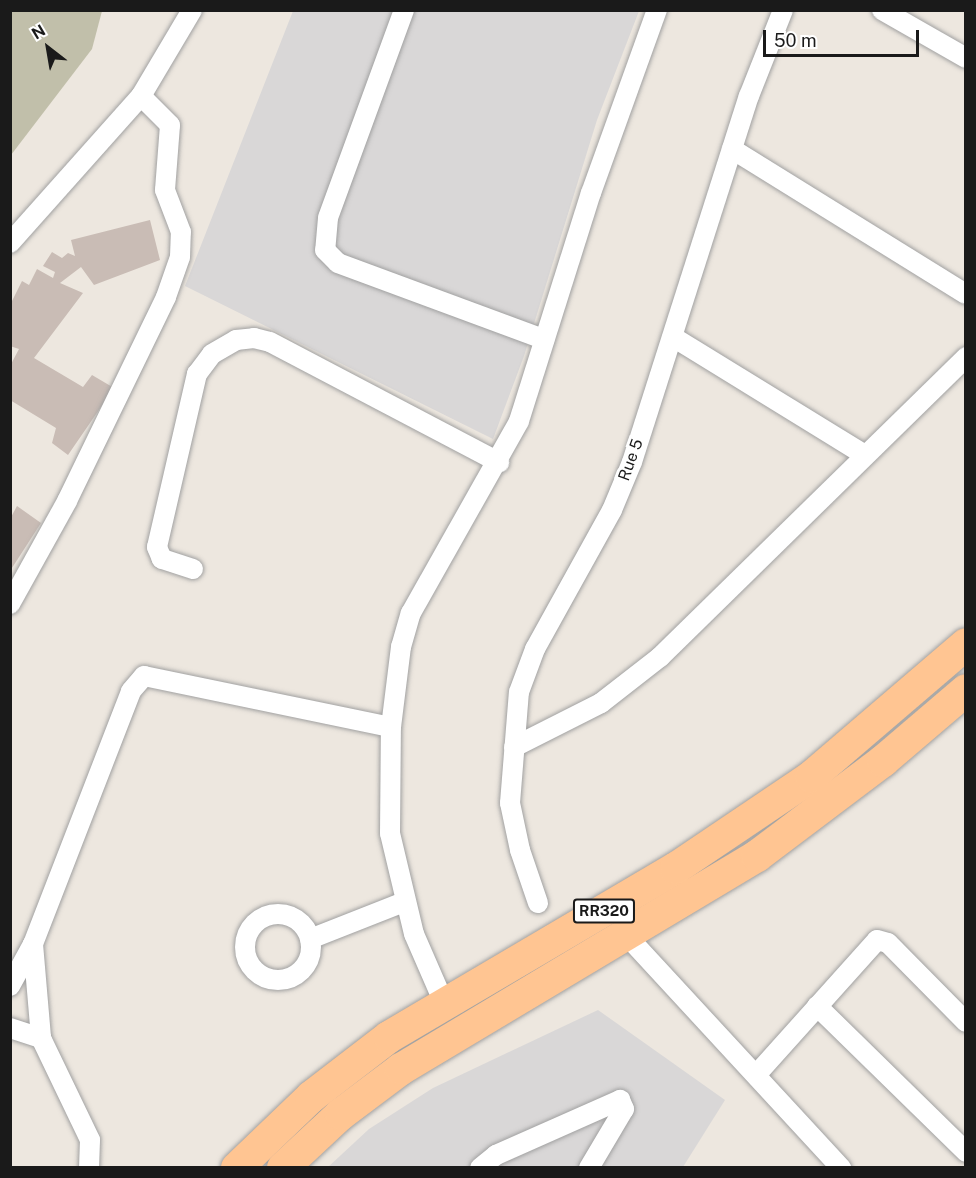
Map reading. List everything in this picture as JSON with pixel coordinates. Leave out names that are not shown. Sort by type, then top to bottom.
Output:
[{"type":"main road","name":"RR320","points":[[237,1167],[340,1072],[444,1003],[676,868],[754,817],[850,745],[966,644]]},
{"type":"main road","name":"RR320","points":[[283,1167],[348,1108],[401,1068],[627,936],[805,822],[966,690]]},
{"type":"street","points":[[10,243],[141,96],[192,10]]},
{"type":"street","points":[[404,10],[324,230],[325,250],[338,263],[544,339]]},
{"type":"street","points":[[444,1003],[404,903],[390,833],[391,727],[401,647],[411,613],[499,462],[519,421],[591,192],[657,10]]},
{"type":"street","name":"Rue 5","points":[[538,903],[513,827],[510,803],[519,692],[526,669],[612,510],[673,337],[732,149],[783,10]]},
{"type":"street","points":[[882,10],[966,58]]},
{"type":"street","points":[[10,604],[67,501],[166,297],[180,257],[181,232],[165,190],[170,125],[141,96]]},
{"type":"street","points":[[732,149],[966,294]]},
{"type":"street","points":[[673,337],[865,456]]},
{"type":"street","points":[[193,569],[162,559],[158,547],[197,374],[206,359],[236,340],[254,338],[270,342],[499,462]]},
{"type":"street","points":[[514,747],[601,703],[652,663],[966,357]]},
{"type":"street","points":[[10,986],[33,944],[131,691],[144,676],[391,727]]},
{"type":"street","points":[[310,939],[404,903]]},
{"type":"street","points":[[627,936],[841,1167]]},
{"type":"street","points":[[756,1075],[877,940],[888,943],[966,1022]]},
{"type":"street","points":[[33,944],[41,1038],[90,1140],[89,1167]]},
{"type":"street","points":[[817,1006],[966,1152]]},
{"type":"street","points":[[10,1028],[41,1038]]},
{"type":"street","points":[[480,1167],[496,1155],[620,1100],[624,1109],[589,1167]]},
{"type":"shaded area","points":[[11,10],[102,11],[92,49],[11,155]]},
{"type":"shaded area","points":[[293,11],[639,11],[597,120],[524,356],[493,439],[185,286]]},
{"type":"shaded area","points":[[598,1010],[725,1100],[683,1167],[327,1168],[369,1129],[433,1088]]},
{"type":"building","points":[[150,220],[160,260],[94,285],[81,267],[60,283],[83,293],[34,358],[83,387],[92,375],[114,388],[68,455],[52,443],[56,428],[10,400],[10,366],[19,349],[10,346],[10,305],[22,281],[29,285],[37,269],[53,278],[55,272],[43,266],[52,252],[62,258],[68,253],[75,256],[71,240]]},
{"type":"building","points":[[17,506],[41,523],[10,571],[10,519]]}]
